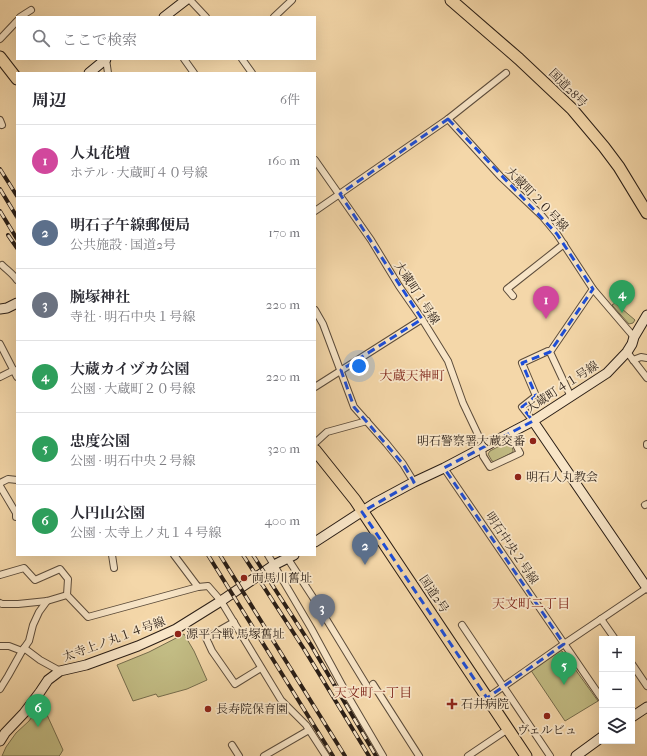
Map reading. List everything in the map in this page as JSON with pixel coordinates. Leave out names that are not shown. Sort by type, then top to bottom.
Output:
[{"type":"highway","name":"国道28号","points":[[450,0],[518,58],[572,109],[619,167],[647,213]]},
{"type":"highway","points":[[0,58],[16,78]]},
{"type":"highway","name":"国道2号","points":[[316,451],[350,494],[526,756]]},
{"type":"street","points":[[165,16],[186,0]]},
{"type":"street","points":[[190,0],[205,16]]},
{"type":"street","points":[[275,16],[292,0]]},
{"type":"street","points":[[22,16],[31,10]]},
{"type":"street","points":[[0,39],[16,22]]},
{"type":"street","points":[[89,72],[105,60]]},
{"type":"street","points":[[106,60],[108,72]]},
{"type":"street","points":[[185,60],[193,72]]},
{"type":"street","points":[[243,60],[251,72]]},
{"type":"street","points":[[316,210],[448,119],[506,73]]},
{"type":"street","name":"大蔵町２０号線","points":[[448,119],[500,176],[542,216],[558,234],[593,289],[634,337]]},
{"type":"street","name":"大蔵町１号線","points":[[316,161],[371,240],[448,362],[463,403],[481,441],[482,448]]},
{"type":"street","points":[[513,296],[507,288],[564,244]]},
{"type":"street","points":[[2,265],[16,279]]},
{"type":"street","points":[[487,698],[647,588],[522,407],[536,396],[522,363],[548,351],[550,352],[593,289]]},
{"type":"street","points":[[0,309],[7,308],[16,304]]},
{"type":"street","points":[[316,312],[323,324],[354,407],[403,464],[414,482]]},
{"type":"street","name":"大蔵町４１号線","points":[[316,541],[362,512],[414,482],[444,468],[533,421],[608,373],[630,356],[634,337],[647,315]]},
{"type":"street","points":[[316,386],[422,319]]},
{"type":"street","points":[[0,344],[16,375]]},
{"type":"street","points":[[550,352],[571,397]]},
{"type":"street","points":[[630,356],[647,358]]},
{"type":"street","points":[[630,356],[647,378]]},
{"type":"street","points":[[0,377],[14,370]]},
{"type":"street","points":[[316,448],[327,432],[367,421]]},
{"type":"street","points":[[482,448],[483,456],[490,468],[520,453],[510,433]]},
{"type":"street","name":"明石中央２号線","points":[[444,468],[599,695]]},
{"type":"street","points":[[14,480],[8,479],[0,485],[16,513],[16,517]]},
{"type":"street","points":[[112,556],[114,568]]},
{"type":"street","points":[[175,556],[198,587]]},
{"type":"street","points":[[269,556],[383,756]]},
{"type":"street","points":[[291,557],[314,599],[370,685],[419,756]]},
{"type":"street","name":"太寺上ノ丸１４号線","points":[[0,741],[5,733],[28,708],[48,680],[60,672],[86,665],[138,646],[176,629],[274,565],[291,557]]},
{"type":"street","points":[[0,574],[24,568],[35,580],[60,569],[68,579],[67,595],[88,617],[198,587],[208,586],[221,601],[281,700],[306,725],[326,756]]},
{"type":"street","points":[[0,603],[18,604],[48,601],[67,595]]},
{"type":"street","points":[[0,688],[29,641],[33,625],[39,612],[48,601]]},
{"type":"street","points":[[601,619],[613,636]]},
{"type":"street","points":[[234,622],[206,638],[212,652],[235,684],[261,668]]},
{"type":"street","points":[[462,625],[550,756]]},
{"type":"street","points":[[0,646],[23,649],[60,672]]},
{"type":"street","points":[[635,668],[647,686]]},
{"type":"street","points":[[635,715],[646,709]]},
{"type":"street","points":[[468,756],[508,729]]},
{"type":"street","points":[[264,756],[309,730]]},
{"type":"street","points":[[582,754],[599,740]]},
{"type":"street","points":[[232,745],[239,756]]},
{"type":"highlighted area","points":[[448,119],[557,234],[593,289],[550,352],[522,363],[536,396],[522,407],[533,421],[444,468],[564,644],[487,698],[362,512],[414,482],[403,464],[354,407],[341,370],[422,319],[340,194]]},
{"type":"shaded area","points":[[615,303],[635,320],[633,323],[629,324],[612,305]]},
{"type":"shaded area","points":[[507,442],[510,442],[513,452],[495,462],[492,461],[488,454],[490,451]]},
{"type":"shaded area","points":[[184,634],[194,651],[207,680],[187,689],[158,697],[156,694],[133,701],[117,665],[149,652]]},
{"type":"shaded area","points":[[558,650],[562,651],[598,701],[565,721],[530,669]]},
{"type":"shaded area","points":[[40,706],[43,706],[63,750],[60,755],[2,756],[6,747],[16,733],[29,721]]},
{"type":"railway","points":[[0,169],[16,194]]},
{"type":"railway","points":[[0,189],[16,215]]},
{"type":"railway","points":[[0,211],[16,237]]},
{"type":"railway","points":[[8,235],[16,247]]},
{"type":"railway","points":[[209,556],[333,756]]},
{"type":"railway","points":[[221,556],[345,756]]},
{"type":"railway","points":[[244,556],[304,649],[369,756]]},
{"type":"railway","points":[[254,556],[311,645],[376,756]]},
{"type":"place","name":"大蔵カイヅカ公園","points":[[622,313]]},
{"type":"place","name":"人丸花壇","points":[[546,319]]},
{"type":"place","name":"明石警察署大蔵交番","points":[[533,441]]},
{"type":"place","name":"明石人丸教会","points":[[518,477]]},
{"type":"place","name":"明石子午線郵便局","points":[[365,565]]},
{"type":"place","name":"両馬川舊址","points":[[244,578]]},
{"type":"place","name":"腕塚神社","points":[[322,627]]},
{"type":"place","name":"源平合戦 馬塚舊址","points":[[178,634]]},
{"type":"place","name":"忠度公園","points":[[564,685]]},
{"type":"place","name":"石井病院","points":[[452,704]]},
{"type":"place","name":"長寿院保育園","points":[[208,709]]},
{"type":"place","name":"ヴェルビュ","points":[[547,716]]},
{"type":"place","name":"人円山公園","points":[[38,727]]},
{"type":"district","name":"大蔵天神町","points":[[412,375]]},
{"type":"district","name":"天文町二丁目","points":[[531,603]]},
{"type":"district","name":"天文町一丁目","points":[[373,692]]}]
